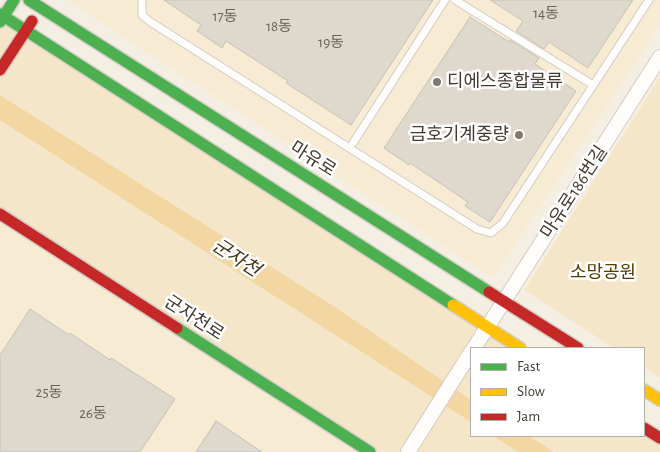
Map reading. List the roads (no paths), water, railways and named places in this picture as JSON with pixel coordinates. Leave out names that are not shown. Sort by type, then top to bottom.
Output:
[{"type":"street","points":[[14,0],[1,17],[26,30],[518,347]]},
{"type":"street","name":"마유로","points":[[29,0],[43,4],[576,347]]},
{"type":"street","points":[[3,65],[43,4]]},
{"type":"street","name":"마유로186번길","points":[[475,347],[660,58]]},
{"type":"street","name":"군자천로","points":[[0,214],[370,452]]},
{"type":"street","points":[[408,452],[470,354]]},
{"type":"street","points":[[645,391],[660,400]]},
{"type":"street","points":[[645,429],[660,438]]},
{"type":"lane","points":[[142,0],[142,15],[149,21],[484,232],[491,233],[502,223],[649,0]]},
{"type":"lane","points":[[353,143],[445,0]]},
{"type":"lane","points":[[455,0],[593,85]]},
{"type":"water","name":"군자천","points":[[0,95],[338,309],[470,399],[470,421],[0,120]]},
{"type":"water","points":[[495,437],[531,437],[554,452],[518,452]]},
{"type":"place","name":"디에스종합물류","points":[[437,82]]},
{"type":"place","name":"금호기계중량","points":[[519,135]]},
{"type":"park label","name":"소망공원","points":[[603,273]]}]
